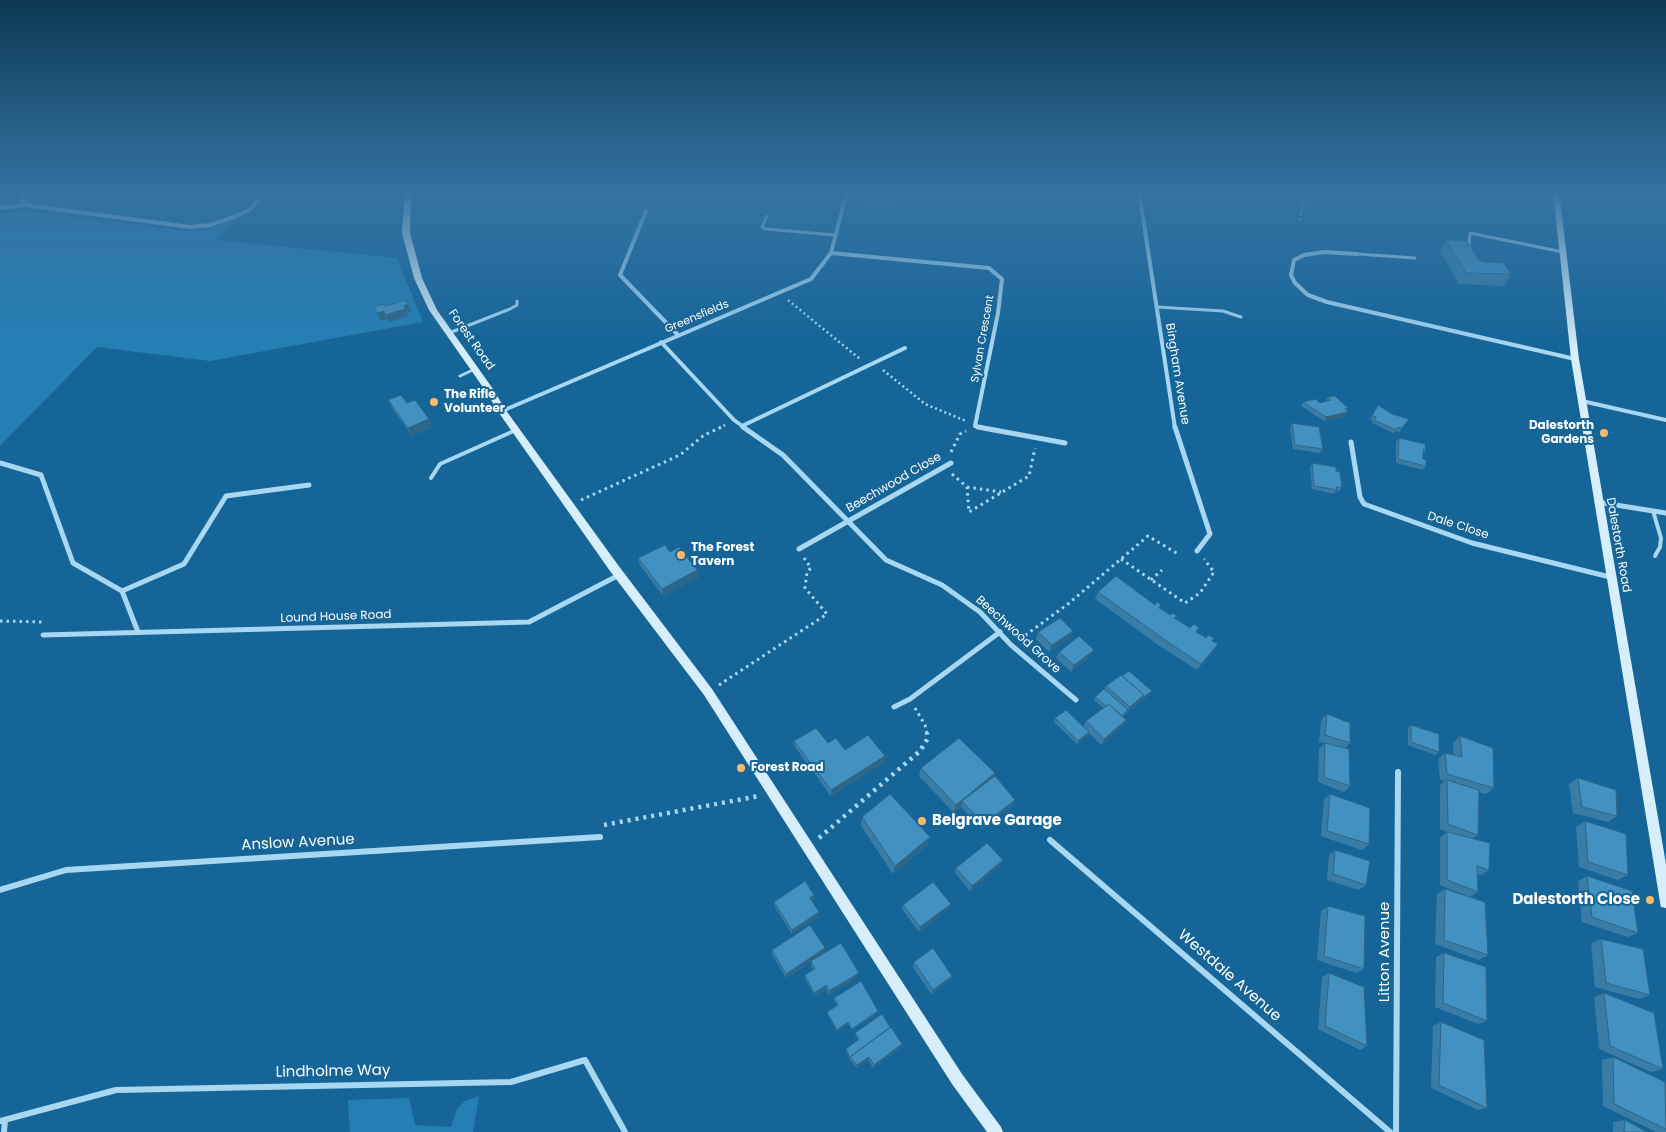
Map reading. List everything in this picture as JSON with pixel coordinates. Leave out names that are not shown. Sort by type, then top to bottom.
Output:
[{"type":"street","name":"Forest Road","points":[[409,244],[418,278],[433,310],[490,390],[502,411],[619,575],[708,692],[809,846],[957,1079],[996,1132]]},
{"type":"street","points":[[633,244],[620,275],[678,334]]},
{"type":"street","name":"Greensfields","points":[[502,411],[678,334],[811,279],[831,253],[834,244]]},
{"type":"street","name":"Bingham Avenue","points":[[1147,244],[1176,434],[1210,534],[1197,551]]},
{"type":"street","name":"Dalestorth Road","points":[[1562,244],[1575,359],[1597,502],[1666,902]]},
{"type":"street","points":[[1357,254],[1324,252],[1304,255],[1294,260],[1291,275],[1295,283],[1308,295],[1327,302],[1575,359]]},
{"type":"street","name":"Sylvan Crescent","points":[[831,253],[989,268],[1002,279],[998,313],[975,426]]},
{"type":"street","name":"Beechwood Close","points":[[661,342],[734,420],[783,455],[847,522]]},
{"type":"street","points":[[742,426],[905,348]]},
{"type":"street","points":[[1582,401],[1666,420]]},
{"type":"street","points":[[975,426],[1065,443]]},
{"type":"street","name":"Dale Close","points":[[1351,442],[1360,496],[1364,504],[1472,542],[1610,577]]},
{"type":"street","points":[[0,463],[41,475],[72,563],[122,592],[138,632]]},
{"type":"street","name":"Beechwood Close","points":[[799,549],[951,463]]},
{"type":"street","points":[[122,592],[184,564],[226,496],[309,485]]},
{"type":"street","points":[[1597,502],[1666,513]]},
{"type":"street","name":"Beechwood Grove","points":[[847,522],[886,560],[942,585],[980,612],[1011,645],[1076,700]]},
{"type":"street","name":"Lound House Road","points":[[43,635],[529,622],[619,575]]},
{"type":"street","points":[[894,707],[910,699],[1000,632]]},
{"type":"street","name":"Litton Avenue","points":[[1396,1132],[1398,772]]},
{"type":"street","name":"Anslow Avenue","points":[[0,890],[66,870],[600,837]]},
{"type":"street","name":"Westdale Avenue","points":[[1050,840],[1390,1132]]},
{"type":"street","name":"Lindholme Way","points":[[2,1121],[116,1090],[511,1082],[585,1060],[625,1132]]},
{"type":"street","points":[[2,1121],[4,1132]]},
{"type":"lane","points":[[1523,244],[1563,252]]},
{"type":"lane","points":[[1357,254],[1416,258]]},
{"type":"lane","points":[[449,333],[510,309],[517,305],[517,301]]},
{"type":"lane","points":[[1157,307],[1223,311],[1241,316]]},
{"type":"lane","points":[[460,376],[475,370]]},
{"type":"lane","points":[[476,396],[490,390]]},
{"type":"lane","points":[[431,478],[440,464],[516,430]]},
{"type":"lane","points":[[1653,511],[1662,538],[1660,547],[1654,556]]},
{"type":"path","points":[[778,292],[862,360],[870,360],[925,404],[975,426]]},
{"type":"path","points":[[569,505],[680,455],[704,435],[734,420]]},
{"type":"path","points":[[951,463],[945,458],[950,455],[960,434],[975,426]]},
{"type":"path","points":[[967,487],[969,512],[1030,476],[1037,438]]},
{"type":"path","points":[[944,467],[967,487],[1002,492]]},
{"type":"path","points":[[1011,645],[1068,604],[1148,536],[1178,554]]},
{"type":"path","points":[[708,692],[826,614],[805,588],[807,572],[811,568],[799,549]]},
{"type":"path","points":[[1121,559],[1185,603],[1200,593],[1214,572],[1197,551]]},
{"type":"path","points":[[1151,580],[1162,570]]},
{"type":"path","points":[[0,621],[43,622],[43,635]]},
{"type":"path","points":[[809,846],[920,751],[928,738],[925,725],[910,699]]},
{"type":"path","points":[[600,837],[604,824],[774,793]]},
{"type":"shaded area","points":[[0,244],[255,244],[397,258],[423,322],[210,361],[97,347],[0,446]]},
{"type":"shaded area","points":[[479,1096],[473,1132],[350,1132],[348,1100],[409,1098],[415,1125],[451,1127],[457,1109],[465,1101]]},
{"type":"building","points":[[1448,244],[1469,244],[1479,260],[1504,263],[1511,274],[1466,273]]},
{"type":"building","points":[[406,300],[408,304],[404,306],[405,309],[385,315],[384,311],[377,313],[374,307],[384,304],[385,306]]},
{"type":"building","points":[[401,395],[407,403],[415,400],[429,419],[408,428],[388,400]]},
{"type":"building","points":[[1335,396],[1348,408],[1345,409],[1348,412],[1326,417],[1303,402],[1316,399],[1320,403],[1331,400],[1328,397]]},
{"type":"building","points":[[1378,405],[1392,414],[1409,419],[1402,428],[1398,427],[1396,430],[1374,420],[1376,417],[1372,416]]},
{"type":"building","points":[[1292,423],[1319,427],[1323,449],[1295,445]]},
{"type":"building","points":[[1399,438],[1425,444],[1426,450],[1423,449],[1423,459],[1426,460],[1426,466],[1398,459]]},
{"type":"building","points":[[1312,463],[1336,467],[1336,471],[1340,472],[1342,488],[1336,487],[1337,490],[1314,486]]},
{"type":"building","points":[[665,545],[670,552],[679,547],[697,570],[662,589],[638,558]]},
{"type":"building","points":[[1116,576],[1155,605],[1157,602],[1161,605],[1159,608],[1170,615],[1173,613],[1177,616],[1174,618],[1190,628],[1194,624],[1199,628],[1196,632],[1206,638],[1208,635],[1214,638],[1212,641],[1218,644],[1201,664],[1165,640],[1098,592]]},
{"type":"building","points":[[1060,618],[1073,631],[1052,645],[1038,632]]},
{"type":"building","points":[[1079,636],[1094,650],[1074,665],[1059,652]]},
{"type":"building","points":[[1129,671],[1152,691],[1142,698],[1144,695],[1122,676]]},
{"type":"building","points":[[1121,675],[1144,695],[1130,707],[1106,686]]},
{"type":"building","points":[[1104,689],[1128,710],[1121,716],[1109,704],[1106,706],[1095,697]]},
{"type":"building","points":[[1109,704],[1126,720],[1104,739],[1086,721]]},
{"type":"building","points":[[1066,710],[1089,732],[1078,741],[1055,718]]},
{"type":"building","points":[[1327,714],[1350,723],[1350,743],[1325,735]]},
{"type":"building","points":[[1411,725],[1439,734],[1439,752],[1411,742]]},
{"type":"building","points":[[816,728],[828,743],[836,738],[845,750],[868,735],[885,756],[831,790],[794,741]]},
{"type":"building","points":[[1460,736],[1493,748],[1494,788],[1447,774],[1445,753],[1462,757]]},
{"type":"building","points":[[959,738],[995,773],[956,805],[921,768]]},
{"type":"building","points":[[1325,743],[1349,749],[1350,786],[1324,777]]},
{"type":"building","points":[[995,776],[1015,800],[984,824],[962,801]]},
{"type":"building","points":[[1578,778],[1616,790],[1617,816],[1582,807]]},
{"type":"building","points":[[1447,780],[1479,790],[1478,835],[1448,824]]},
{"type":"building","points":[[890,794],[930,837],[895,866],[862,817]]},
{"type":"building","points":[[1330,794],[1370,808],[1369,844],[1327,831]]},
{"type":"building","points":[[1585,821],[1626,834],[1628,875],[1588,862]]},
{"type":"building","points":[[1447,832],[1490,843],[1489,870],[1477,866],[1478,892],[1447,880]]},
{"type":"building","points":[[987,843],[1003,860],[972,886],[956,868]]},
{"type":"building","points":[[1335,850],[1370,861],[1366,885],[1333,874]]},
{"type":"building","points":[[1587,876],[1632,891],[1638,933],[1592,917]]},
{"type":"building","points":[[805,881],[814,895],[810,898],[819,912],[792,930],[774,902]]},
{"type":"building","points":[[933,882],[951,904],[920,927],[903,905]]},
{"type":"building","points":[[1445,889],[1485,902],[1488,955],[1444,940]]},
{"type":"building","points":[[1328,906],[1365,916],[1364,969],[1324,956]]},
{"type":"building","points":[[810,925],[825,948],[786,974],[772,950]]},
{"type":"building","points":[[1601,939],[1643,949],[1650,995],[1606,983]]},
{"type":"building","points":[[841,943],[859,973],[829,991],[826,985],[814,993],[805,975],[815,969],[811,961]]},
{"type":"building","points":[[933,948],[952,976],[933,990],[914,962]]},
{"type":"building","points":[[1444,953],[1486,967],[1487,1021],[1443,1003]]},
{"type":"building","points":[[1329,973],[1364,987],[1367,1046],[1325,1026]]},
{"type":"building","points":[[861,981],[878,1011],[852,1029],[848,1022],[837,1030],[827,1012],[838,1005],[834,998]]},
{"type":"building","points":[[1604,993],[1654,1013],[1663,1069],[1610,1046]]},
{"type":"building","points":[[882,1014],[890,1027],[850,1058],[846,1049],[859,1039],[855,1033]]},
{"type":"building","points":[[1441,1022],[1484,1040],[1487,1108],[1439,1085]]},
{"type":"building","points":[[891,1027],[902,1044],[874,1065],[869,1057],[857,1065],[850,1057]]},
{"type":"building","points":[[1613,1057],[1665,1082],[1666,1129],[1614,1104]]},
{"type":"building","points":[[1625,1120],[1647,1132],[1624,1132]]},
{"type":"place","name":"The Rifle Volunteer","points":[[434,402]]},
{"type":"place","name":"Dalestorth Gardens","points":[[1604,433]]},
{"type":"place","name":"The Forest Tavern","points":[[681,555]]},
{"type":"place","name":"Forest Road","points":[[741,768]]},
{"type":"place","name":"Belgrave Garage","points":[[922,821]]},
{"type":"place","name":"Dalestorth Close","points":[[1650,900]]}]
